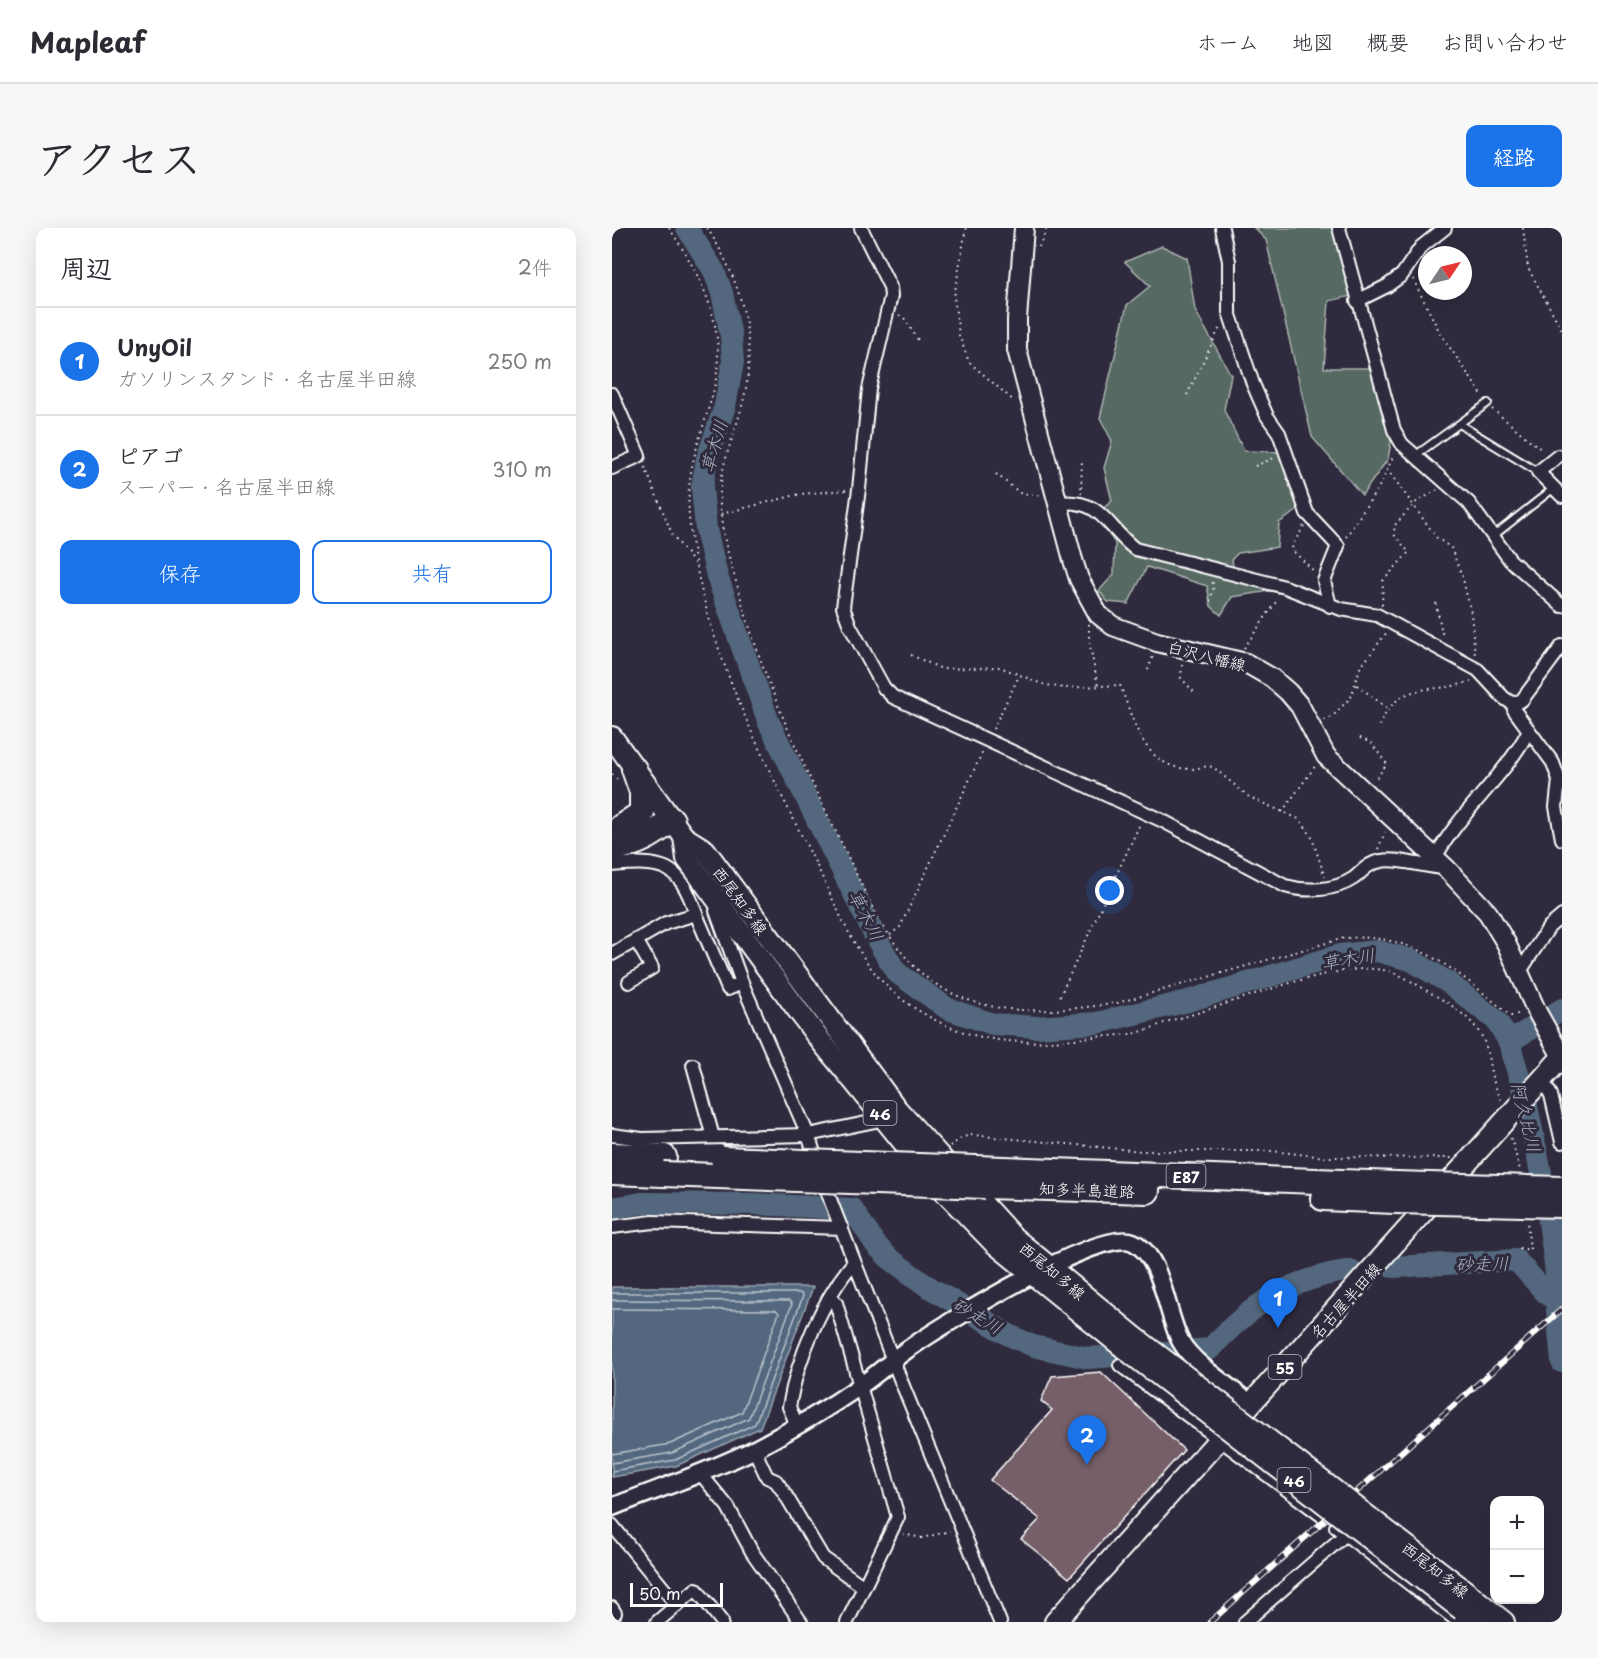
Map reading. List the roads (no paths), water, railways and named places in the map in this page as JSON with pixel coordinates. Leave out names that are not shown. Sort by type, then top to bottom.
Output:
[{"type":"highway","points":[[615,834],[642,813],[642,792],[634,769]]},
{"type":"highway","points":[[615,834],[678,829]]},
{"type":"highway","name":"知多半島道路","points":[[612,1155],[663,1166]]},
{"type":"highway","name":"知多半島道路","points":[[612,1172],[663,1166],[981,1177],[1396,1193],[1562,1205]]},
{"type":"highway","name":"知多半島道路","points":[[1396,1193],[1562,1188]]},
{"type":"main road","name":"白沢八幡線","points":[[1024,228],[1017,350],[1078,579],[1098,614],[1113,626],[1190,651],[1236,661],[1258,669],[1288,692],[1300,706],[1326,756],[1364,794],[1441,863],[1488,913],[1562,1057]]},
{"type":"main road","name":"西尾知多線","points":[[612,736],[678,829],[705,850],[896,1108],[1014,1237],[1041,1271],[1127,1351],[1477,1622]]},
{"type":"main road","name":"西尾知多線","points":[[678,829],[687,859],[816,1035],[939,1185],[994,1243],[1041,1271]]},
{"type":"main road","name":"名古屋半田線","points":[[1055,1622],[1562,1057]]},
{"type":"main road","name":"西尾知多線","points":[[1127,1351],[1504,1622]]},
{"type":"street","points":[[861,228],[890,287],[869,388],[859,489],[843,607],[849,626],[884,688],[893,697],[1145,814],[1286,886],[1305,890],[1328,888],[1352,879],[1367,866],[1383,860],[1428,868],[1441,863],[1449,831],[1494,782],[1528,732]]},
{"type":"street","points":[[1222,228],[1229,261],[1228,312],[1253,384],[1268,416],[1280,433],[1310,516],[1338,546],[1324,581],[1330,606]]},
{"type":"street","points":[[1339,228],[1357,301],[1394,430],[1401,441],[1469,503],[1492,537],[1519,568],[1562,604]]},
{"type":"street","points":[[1357,301],[1387,286],[1403,271],[1422,247],[1445,228]]},
{"type":"street","points":[[612,394],[639,456],[612,468]]},
{"type":"street","points":[[1554,459],[1538,472],[1558,492]]},
{"type":"street","points":[[1057,499],[1078,503],[1101,512],[1122,539],[1135,549],[1282,586],[1330,606],[1381,617],[1394,622],[1481,673],[1514,704],[1514,710],[1528,732],[1553,763],[1558,780],[1556,807],[1562,839]]},
{"type":"street","points":[[1514,704],[1522,700],[1562,646]]},
{"type":"street","points":[[612,865],[658,864],[677,875],[688,891],[728,989],[742,983]]},
{"type":"street","points":[[716,911],[742,983],[808,1134],[854,1262],[1000,1622]]},
{"type":"street","points":[[612,954],[666,923],[696,914]]},
{"type":"street","points":[[1519,973],[1549,927],[1562,916]]},
{"type":"street","points":[[629,982],[652,968],[636,940]]},
{"type":"street","points":[[693,1065],[713,1137]]},
{"type":"street","points":[[1538,1084],[1551,1095],[1562,1142]]},
{"type":"street","points":[[612,1135],[642,1139],[808,1134],[885,1119]]},
{"type":"street","points":[[612,1227],[653,1222],[840,1223]]},
{"type":"street","points":[[612,1507],[754,1449],[859,1386],[895,1359],[982,1303],[1041,1271],[1110,1241],[1130,1241],[1144,1248],[1167,1301],[1181,1343],[1195,1358],[1252,1405]]},
{"type":"street","points":[[797,1425],[790,1414],[791,1395],[809,1342],[840,1278],[854,1262]]},
{"type":"street","points":[[830,1297],[836,1303],[898,1517],[847,1622]]},
{"type":"street","points":[[1127,1351],[1220,1440],[1320,1515]]},
{"type":"street","points":[[754,1449],[767,1477],[776,1481],[824,1558],[864,1587]]},
{"type":"street","points":[[700,1473],[728,1507],[752,1552],[801,1622]]},
{"type":"street","points":[[612,1525],[676,1605]]},
{"type":"street","points":[[1245,1622],[1341,1531],[1459,1622]]},
{"type":"street","points":[[657,1622],[696,1588],[722,1622]]},
{"type":"lane","points":[[1416,455],[1461,425],[1488,403]]},
{"type":"lane","points":[[1461,425],[1538,472]]},
{"type":"lane","points":[[1492,537],[1558,492]]},
{"type":"water","points":[[612,1287],[813,1287],[760,1428],[676,1466],[612,1477]]},
{"type":"waterway","name":"草木川","points":[[687,228],[714,271],[722,293],[731,336],[733,362],[725,406],[707,459],[702,487],[706,529],[717,576],[769,723],[876,938],[896,972],[948,1009],[993,1024],[1035,1027],[1097,1023],[1188,1001],[1340,955],[1377,951],[1411,960],[1449,983],[1497,1021],[1509,1042],[1525,1097],[1545,1192],[1556,1272],[1556,1300],[1562,1362]]},
{"type":"waterway","name":"阿久比川","points":[[1509,1042],[1562,1009]]},
{"type":"waterway","name":"砂走川","points":[[612,1208],[642,1203],[755,1204],[852,1209],[876,1245],[889,1258],[924,1284],[1009,1335],[1033,1346],[1088,1358],[1210,1349],[1241,1319],[1272,1296],[1307,1280],[1350,1270]]},
{"type":"waterway","name":"砂走川","points":[[1393,1267],[1516,1260],[1546,1293],[1556,1300]]},
{"type":"railway","points":[[1210,1622],[1562,1309]]},
{"type":"place","name":"UnyOil","points":[[1278,1328]]},
{"type":"place","name":"ピアゴ","points":[[1087,1465]]}]
